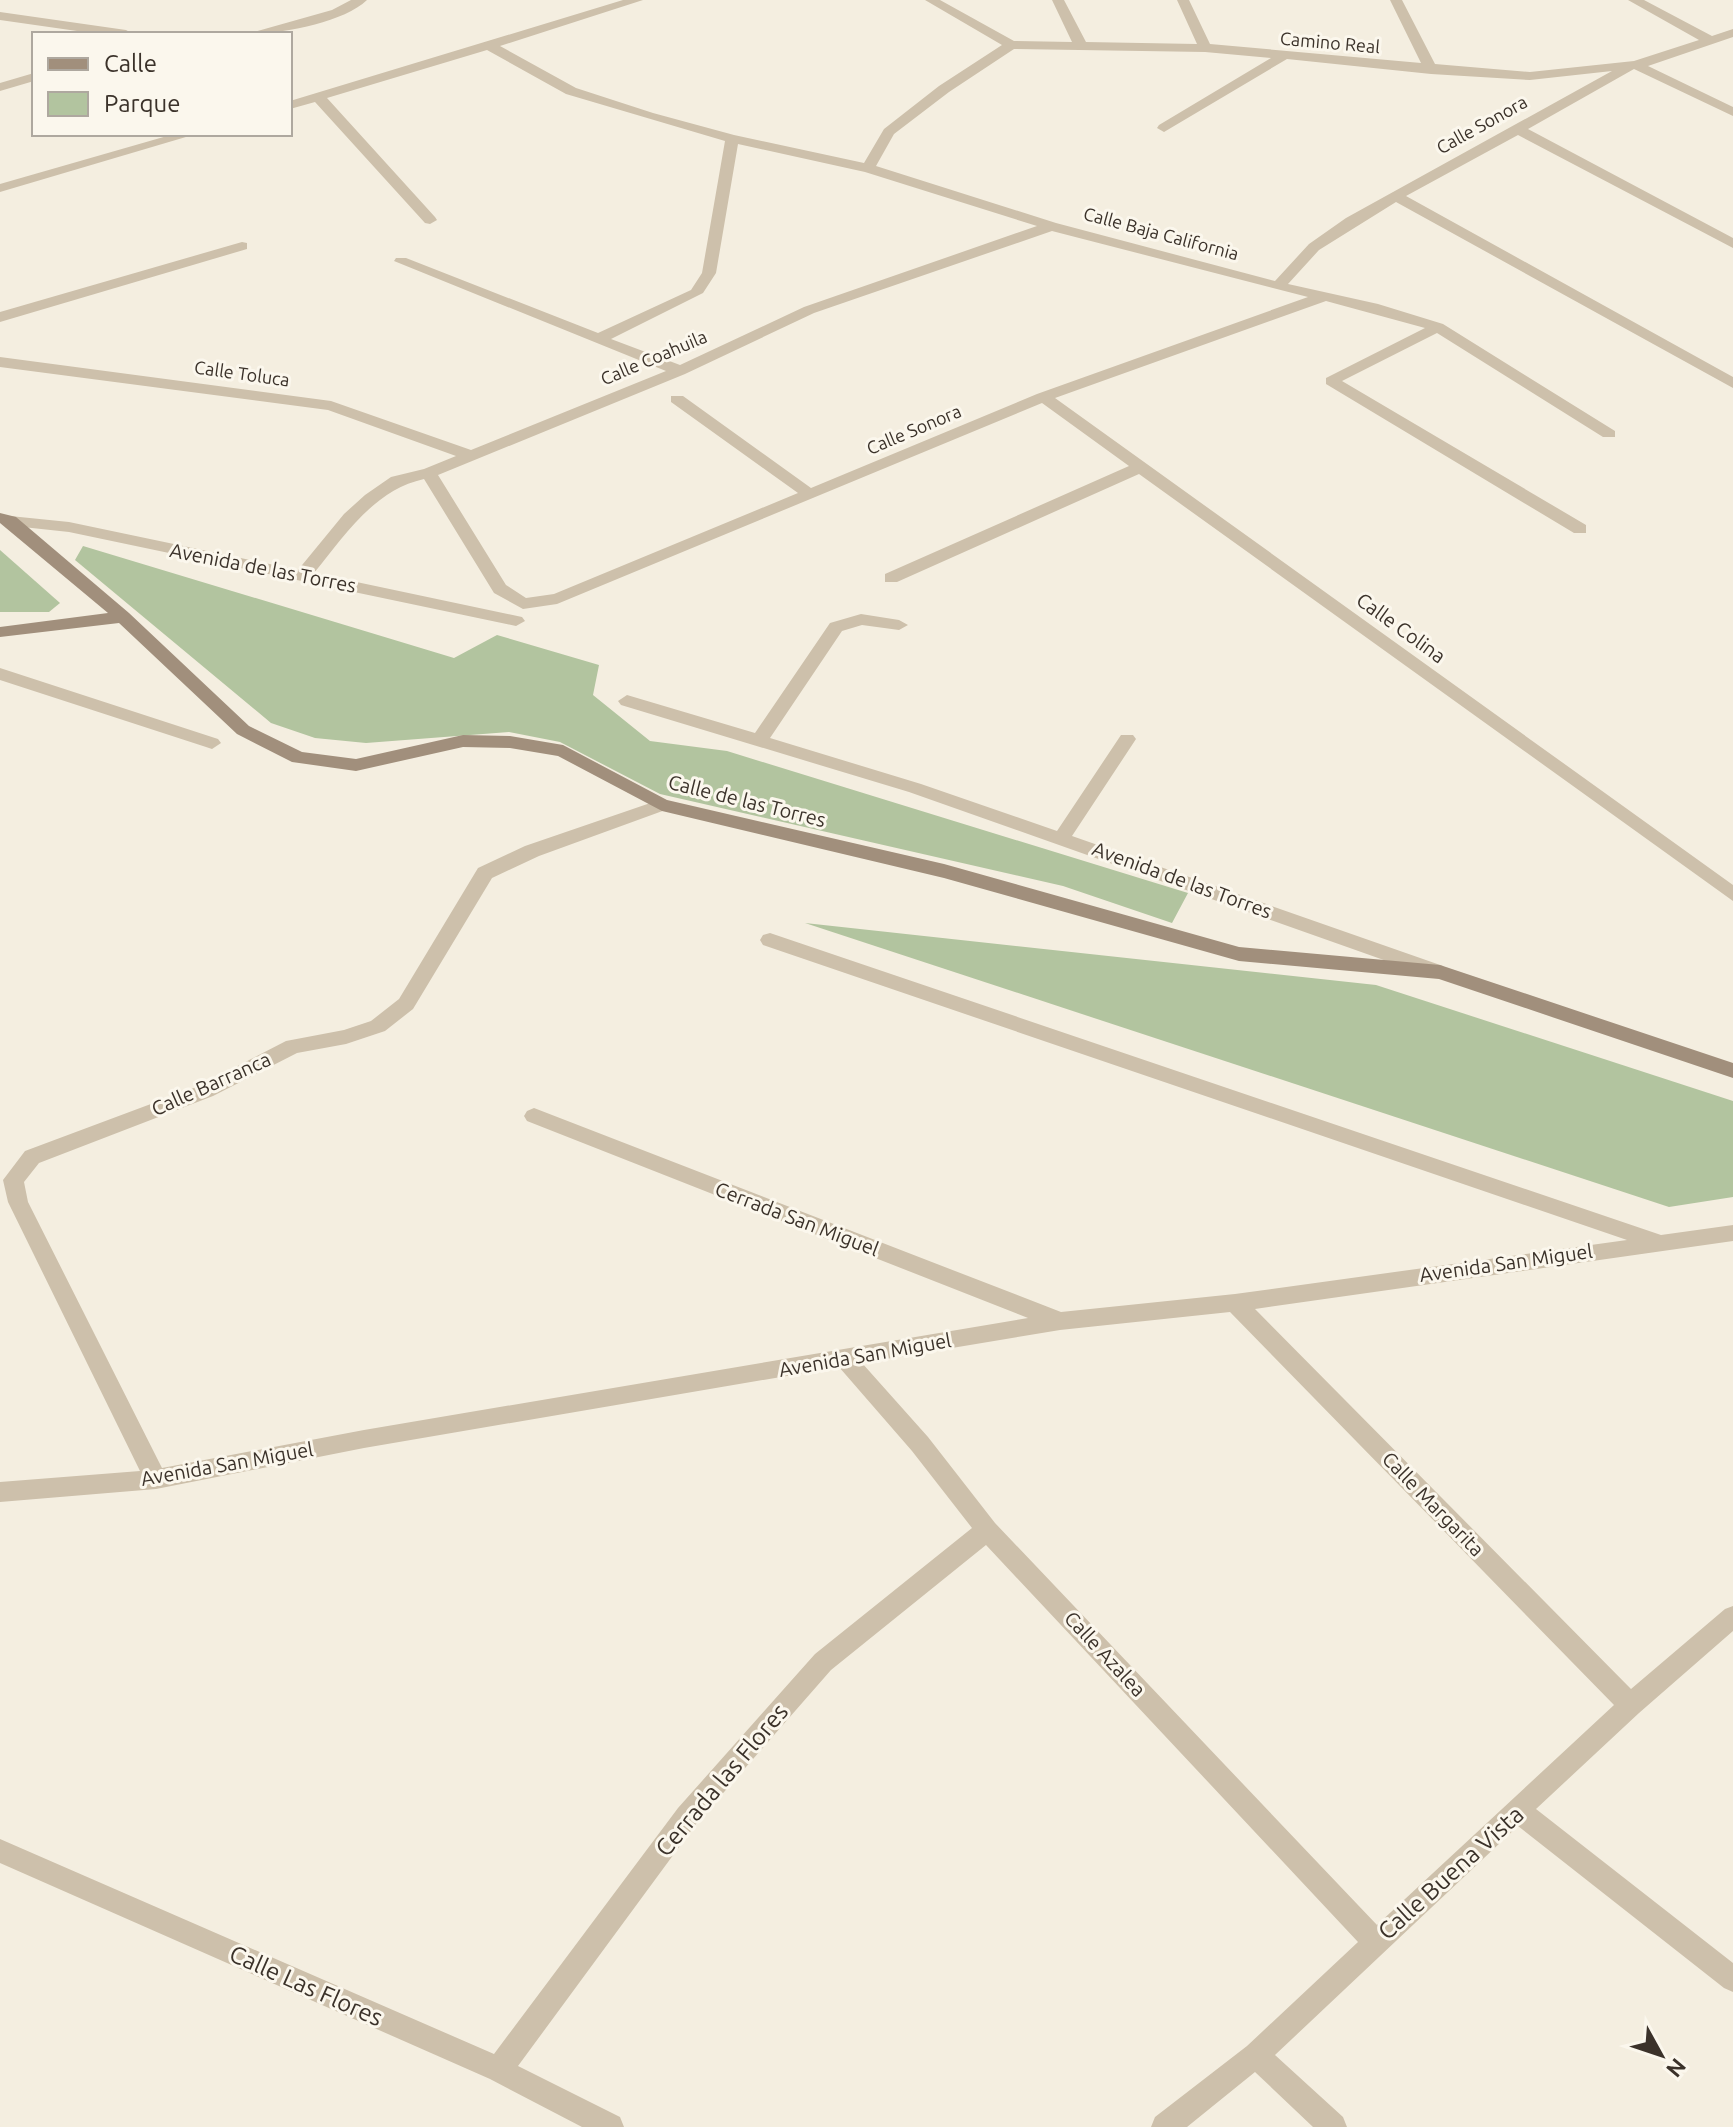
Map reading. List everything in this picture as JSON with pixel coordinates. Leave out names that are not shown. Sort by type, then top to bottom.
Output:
[{"type":"street","points":[[262,32],[337,13],[361,0]]},
{"type":"street","points":[[292,104],[637,0]]},
{"type":"street","points":[[868,168],[889,132],[944,89],[1011,45],[931,0]]},
{"type":"street","points":[[1058,0],[1080,44]]},
{"type":"street","points":[[1183,0],[1205,48]]},
{"type":"street","points":[[1396,0],[1431,70]]},
{"type":"street","points":[[1634,0],[1708,39]]},
{"type":"street","points":[[0,16],[112,32]]},
{"type":"street","name":"Camino Real","points":[[1011,45],[1205,48],[1431,70],[1530,76],[1636,65],[1733,33]]},
{"type":"street","name":"Calle Baja California","points":[[489,45],[571,91],[732,139],[868,168],[1051,226],[1278,286],[1373,307],[1438,327],[1609,434]]},
{"type":"street","points":[[1164,128],[1282,57]]},
{"type":"street","points":[[1636,65],[1733,112]]},
{"type":"street","name":"Calle Sonora","points":[[1278,286],[1314,247],[1395,196],[1636,65]]},
{"type":"street","points":[[0,87],[32,78]]},
{"type":"street","points":[[318,97],[430,220]]},
{"type":"street","points":[[1516,128],[1733,244]]},
{"type":"street","points":[[0,188],[182,136]]},
{"type":"street","points":[[598,339],[696,293],[709,273],[732,139]]},
{"type":"street","points":[[1395,196],[1733,383]]},
{"type":"street","name":"Calle Coahuila","points":[[304,574],[350,518],[397,480],[429,473],[680,371],[809,310],[1051,226]]},
{"type":"street","points":[[0,317],[242,246]]},
{"type":"street","points":[[401,261],[680,371]]},
{"type":"street","name":"Calle Sonora","points":[[429,473],[500,589],[523,604],[557,599],[1043,397],[1323,297]]},
{"type":"street","points":[[1438,327],[1331,381],[1580,529]]},
{"type":"street","name":"Calle Toluca","points":[[0,362],[331,406],[471,456]]},
{"type":"street","name":"Calle Colina","points":[[1043,397],[1733,894]]},
{"type":"street","points":[[677,399],[811,495]]},
{"type":"street","points":[[891,578],[1141,467]]},
{"type":"street","name":"Avenida de las Torres","points":[[5,520],[69,527],[516,621]]},
{"type":"street","name":"Avenida de las Torres","points":[[5,520],[123,617]]},
{"type":"street","points":[[0,632],[123,617]]},
{"type":"street","name":"Calle de las Torres","points":[[123,617],[243,730],[298,758],[356,765],[463,741],[510,742],[563,751],[662,805],[944,871],[1239,954],[1440,972]]},
{"type":"street","points":[[758,742],[836,627],[861,619],[899,625]]},
{"type":"street","points":[[0,674],[212,743]]},
{"type":"street","name":"Avenida de las Torres","points":[[627,701],[915,788],[1733,1071]]},
{"type":"street","points":[[1062,838],[1127,739]]},
{"type":"street","name":"Calle Barranca","points":[[156,1479],[18,1202],[13,1180],[32,1157],[206,1091],[293,1046],[346,1037],[378,1026],[406,1004],[485,873],[532,851],[662,805]]},
{"type":"street","points":[[770,940],[1657,1241]]},
{"type":"street","name":"Cerrada San Miguel","points":[[534,1116],[1060,1321]]},
{"type":"street","name":"Avenida San Miguel","points":[[0,1492],[156,1479],[364,1439],[1060,1321],[1235,1303],[1657,1241],[1733,1233]]},
{"type":"street","name":"Calle Margarita","points":[[1235,1303],[1630,1705]]},
{"type":"street","name":"Calle Azalea","points":[[844,1358],[920,1444],[987,1530],[1375,1941]]},
{"type":"street","name":"Cerrada las Flores","points":[[499,2070],[687,1816],[823,1662],[987,1530]]},
{"type":"street","name":"Calle Buena Vista","points":[[1165,2127],[1256,2055],[1375,1941],[1520,1812],[1630,1705],[1733,1616]]},
{"type":"street","points":[[1520,1812],[1733,1979]]},
{"type":"street","name":"Calle Las Flores","points":[[0,1851],[499,2070],[610,2127]]},
{"type":"street","points":[[1256,2055],[1333,2127]]},
{"type":"green space","points":[[83,546],[454,658],[497,635],[599,665],[593,695],[650,741],[727,751],[1188,893],[1172,923],[1063,886],[660,794],[560,742],[509,732],[366,743],[315,738],[271,723],[75,560]]},
{"type":"green space","points":[[0,550],[60,603],[49,612],[0,612]]},
{"type":"green space","points":[[805,923],[1376,985],[1733,1101],[1733,1197],[1669,1207]]}]
